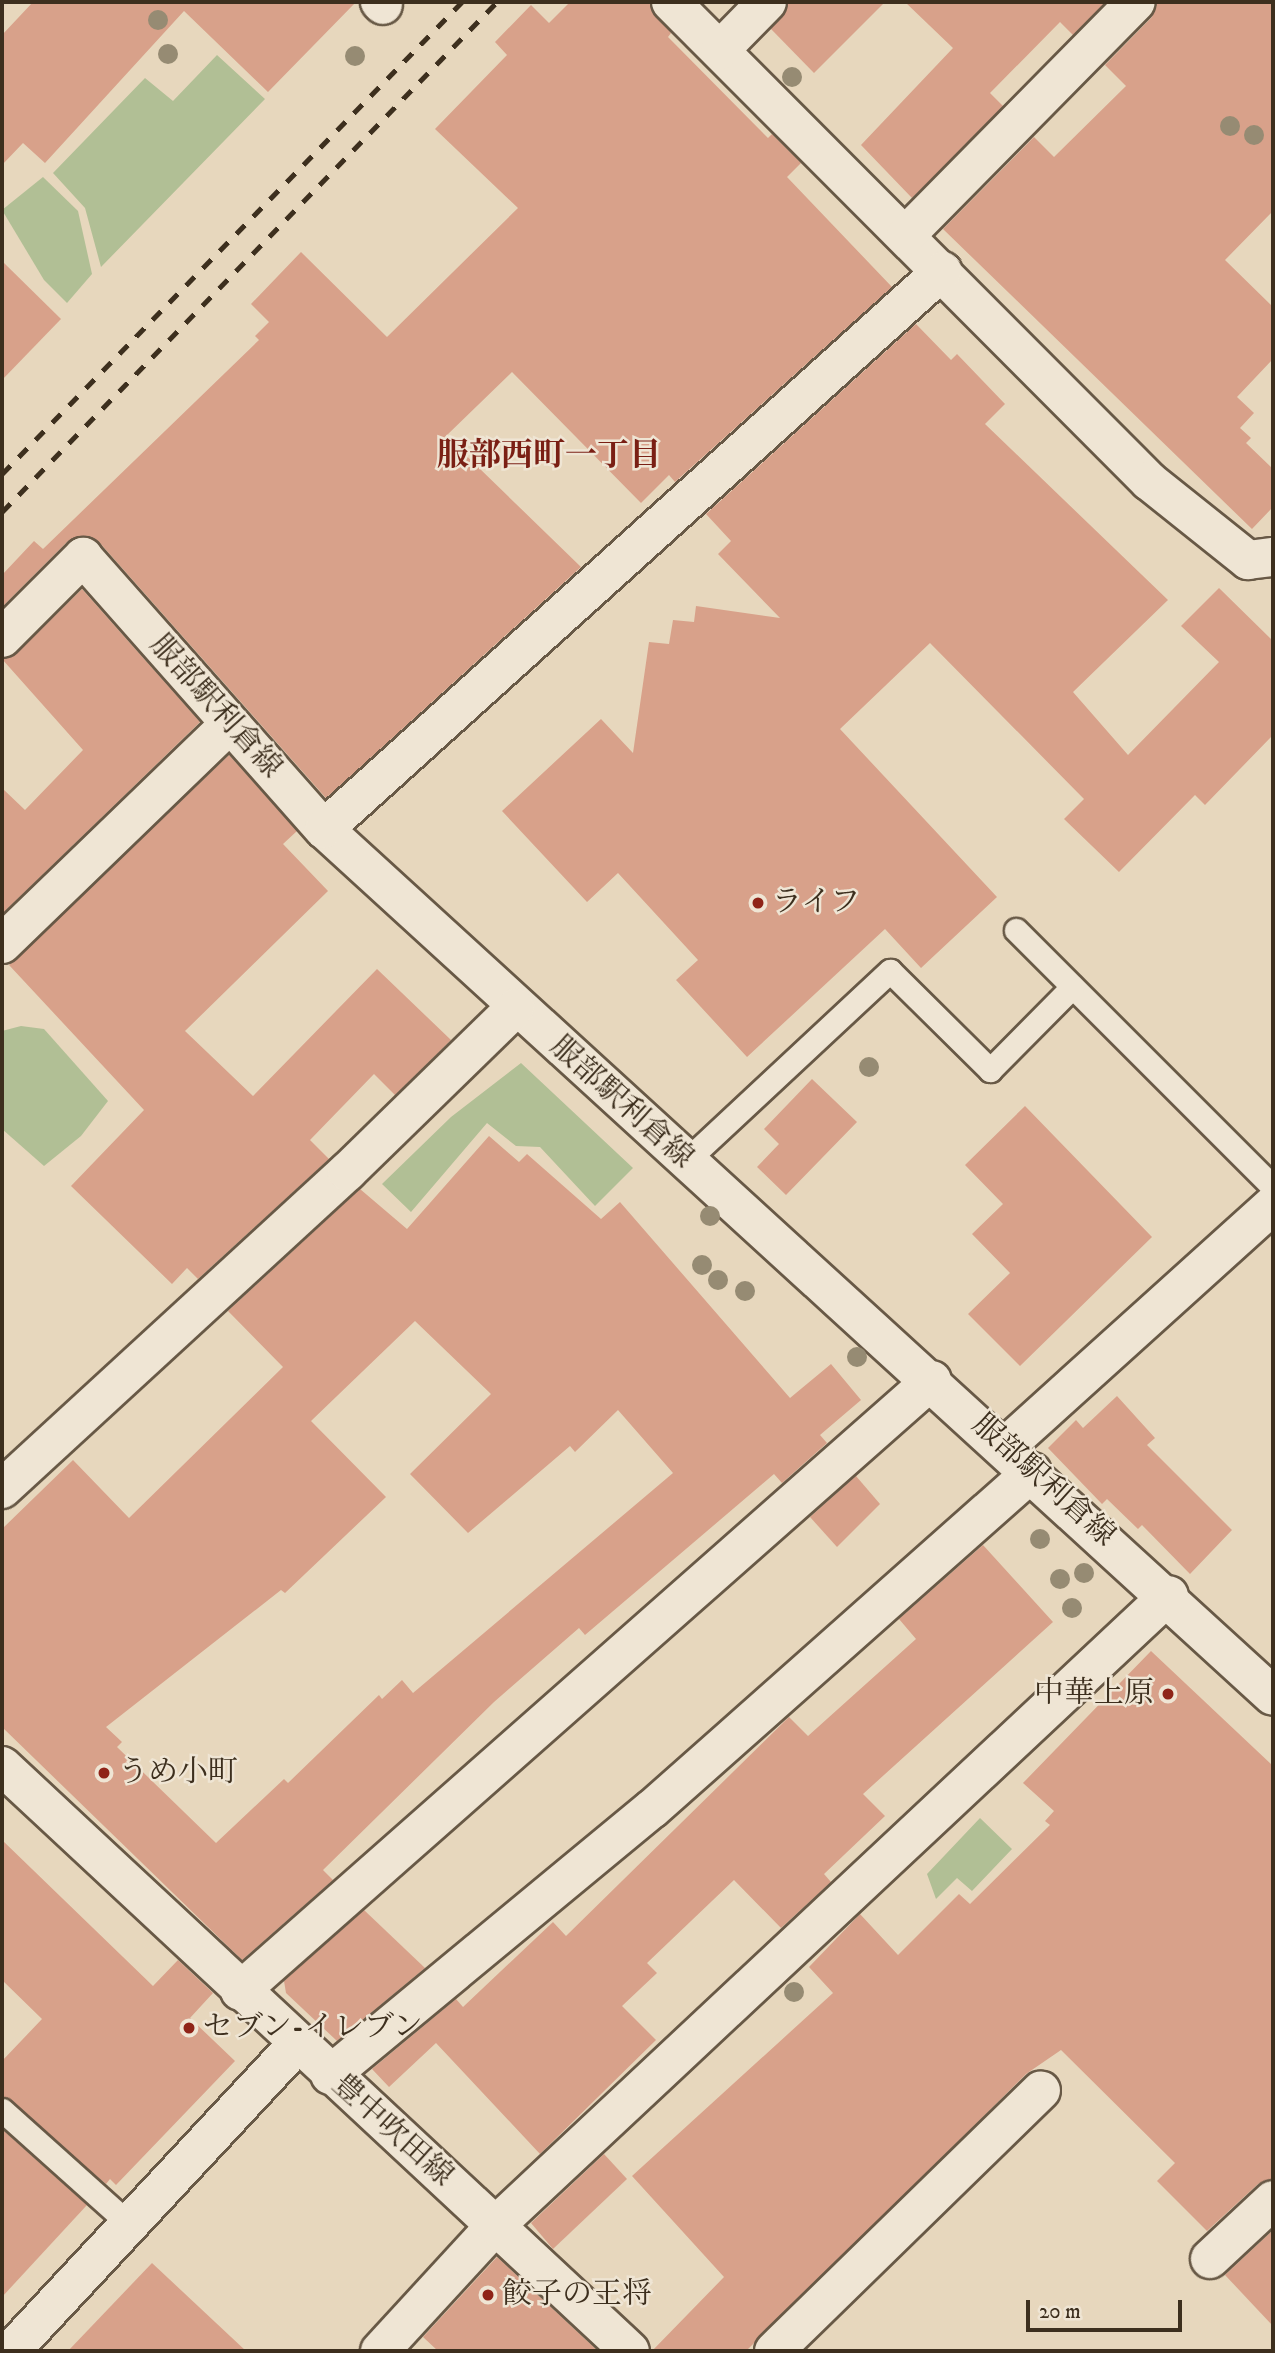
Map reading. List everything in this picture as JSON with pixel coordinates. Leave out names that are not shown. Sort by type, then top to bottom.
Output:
[{"type":"street","points":[[671,2],[906,234],[1149,481],[1248,561],[1273,557]]},
{"type":"street","points":[[720,50],[767,2]]},
{"type":"street","points":[[906,234],[1136,2]]},
{"type":"street","points":[[324,829],[942,271]]},
{"type":"street","name":"服部駅利倉線","points":[[2,638],[83,557],[324,829],[515,1008],[1170,1595],[1273,1696]]},
{"type":"street","points":[[2,944],[229,724]]},
{"type":"street","points":[[2,1489],[347,1172],[515,1008]]},
{"type":"street","points":[[330,2075],[652,1809],[1019,1459],[1273,1205]]},
{"type":"street","points":[[240,1991],[932,1380]]},
{"type":"street","points":[[380,2351],[495,2226],[1170,1595]]},
{"type":"street","name":"豊中吹田線","points":[[2,1766],[296,2045],[630,2351]]},
{"type":"street","points":[[11,2351],[296,2045]]},
{"type":"street","points":[[774,2351],[1041,2090]]},
{"type":"street","points":[[1210,2259],[1273,2200]]},
{"type":"lane","points":[[1016,930],[1273,1187]]},
{"type":"lane","points":[[686,1161],[890,971],[990,1070],[1072,987]]},
{"type":"lane","points":[[2,2110],[130,2225]]},
{"type":"green space","points":[[217,55],[265,99],[101,267],[85,208],[53,173],[145,78],[173,101]]},
{"type":"green space","points":[[43,177],[78,211],[92,274],[67,303],[44,280],[2,210]]},
{"type":"green space","points":[[21,1026],[44,1029],[108,1101],[81,1136],[44,1166],[2,1129],[2,1031]]},
{"type":"green space","points":[[521,1063],[633,1168],[595,1206],[540,1147],[516,1146],[487,1123],[411,1212],[382,1184],[451,1117]]},
{"type":"green space","points":[[980,1818],[1012,1849],[972,1891],[957,1878],[936,1899],[927,1874]]},
{"type":"building","points":[[33,2],[356,2],[268,92],[184,11],[45,163],[23,143],[2,165],[2,35]]},
{"type":"building","points":[[570,2],[650,2],[671,33],[668,37],[768,138],[772,134],[801,163],[787,177],[892,287],[675,482],[669,475],[641,503],[512,372],[446,436],[581,567],[326,798],[99,542],[89,536],[68,541],[2,607],[2,575],[34,541],[43,549],[259,340],[255,336],[269,322],[251,304],[301,252],[387,337],[518,208],[435,129],[507,55],[495,42],[531,5],[549,23]]},
{"type":"building","points":[[788,2],[885,2],[814,73],[771,29]]},
{"type":"building","points":[[905,2],[1106,2],[1073,35],[1060,22],[990,93],[1003,106],[912,198],[861,145],[953,48]]},
{"type":"building","points":[[1157,2],[1273,2],[1273,211],[1225,260],[1273,307],[1273,359],[1237,397],[1254,413],[1240,428],[1251,438],[1246,443],[1273,469],[1273,507],[1252,529],[943,229],[1034,137],[1054,157],[1126,86],[1105,65],[1152,17]]},
{"type":"building","points":[[2,261],[61,319],[2,380]]},
{"type":"building","points":[[916,324],[951,360],[957,354],[1005,404],[985,424],[1168,600],[1073,692],[1128,755],[1219,662],[1181,626],[1219,588],[1273,641],[1273,735],[1205,805],[1195,795],[1119,872],[1064,819],[1084,799],[930,643],[840,729],[997,897],[921,968],[885,929],[747,1057],[676,980],[698,960],[618,873],[587,902],[502,811],[601,719],[633,753],[649,642],[669,644],[673,620],[694,622],[696,606],[780,618],[718,554],[731,541],[706,514]]},
{"type":"building","points":[[82,589],[200,722],[2,914],[2,788],[25,810],[83,750],[2,659],[17,653]]},
{"type":"building","points":[[229,755],[297,831],[283,844],[328,891],[185,1031],[253,1096],[377,969],[451,1040],[395,1095],[374,1074],[310,1140],[329,1159],[198,1279],[187,1268],[172,1284],[71,1186],[144,1110],[9,965]]},
{"type":"building","points":[[812,1079],[857,1122],[786,1195],[757,1167],[779,1144],[764,1129]]},
{"type":"building","points":[[1025,1106],[1152,1237],[1020,1366],[968,1314],[1010,1273],[972,1234],[1003,1204],[965,1165]]},
{"type":"building","points":[[489,1136],[519,1162],[527,1154],[601,1219],[620,1202],[790,1398],[831,1364],[861,1400],[820,1435],[827,1443],[782,1483],[774,1474],[585,1635],[579,1628],[494,1702],[323,1870],[333,1880],[242,1960],[2,1727],[2,1529],[73,1460],[129,1518],[283,1367],[228,1311],[360,1189],[407,1229]],"holes":[[[415,1321],[491,1394],[410,1474],[468,1533],[570,1446],[575,1452],[618,1410],[673,1473],[413,1693],[402,1680],[382,1699],[379,1695],[288,1783],[284,1779],[216,1843],[117,1747],[122,1742],[106,1727],[281,1590],[285,1593],[386,1497],[311,1421]]]},
{"type":"building","points":[[1117,1396],[1155,1438],[1147,1445],[1232,1530],[1190,1574],[1142,1525],[1138,1529],[1107,1499],[1102,1504],[1048,1448],[1076,1420],[1083,1428]]},
{"type":"building","points":[[856,1476],[880,1504],[837,1547],[810,1517]]},
{"type":"building","points":[[983,1545],[1053,1622],[863,1794],[885,1816],[824,1874],[831,1882],[781,1928],[734,1880],[647,1963],[657,1973],[622,2006],[656,2040],[540,2154],[436,2043],[389,2087],[372,2069],[456,1999],[463,2007],[553,1922],[566,1936],[789,1717],[808,1736],[916,1639],[899,1619]]},
{"type":"building","points":[[1151,1651],[1273,1766],[1273,2179],[1258,2184],[1207,2231],[1157,2181],[1175,2163],[1061,2050],[1026,2074],[746,2351],[652,2351],[724,2277],[632,2176],[833,1993],[809,1967],[860,1914],[898,1955],[959,1894],[970,1904],[1050,1825],[1045,1821],[1054,1811],[1023,1783]]},
{"type":"building","points":[[2,1840],[153,1986],[178,1960],[213,1993],[190,2018],[235,2061],[116,2185],[110,2179],[106,2184],[2,2096],[2,2061],[42,2019],[2,1980]]},
{"type":"building","points":[[364,1910],[425,1968],[337,2041],[286,1993],[284,1981]]},
{"type":"building","points":[[2,2129],[87,2205],[2,2297]]},
{"type":"building","points":[[604,2154],[627,2179],[553,2249],[531,2223]]},
{"type":"building","points":[[1273,2230],[1273,2326],[1225,2275]]},
{"type":"building","points":[[497,2257],[598,2351],[438,2351],[423,2337]]},
{"type":"building","points":[[152,2263],[246,2351],[68,2351]]},
{"type":"railway","points":[[2,474],[462,2]]},
{"type":"railway","points":[[2,512],[497,2]]},
{"type":"place","name":"ライフ","points":[[758,903]]},
{"type":"place","name":"中華上原","points":[[1168,1694]]},
{"type":"place","name":"うめ小町","points":[[104,1773]]},
{"type":"place","name":"セブン-イレブン","points":[[189,2028]]},
{"type":"place","name":"餃子の王将","points":[[488,2295]]},
{"type":"district","name":"服部西町一丁目","points":[[549,456]]}]
